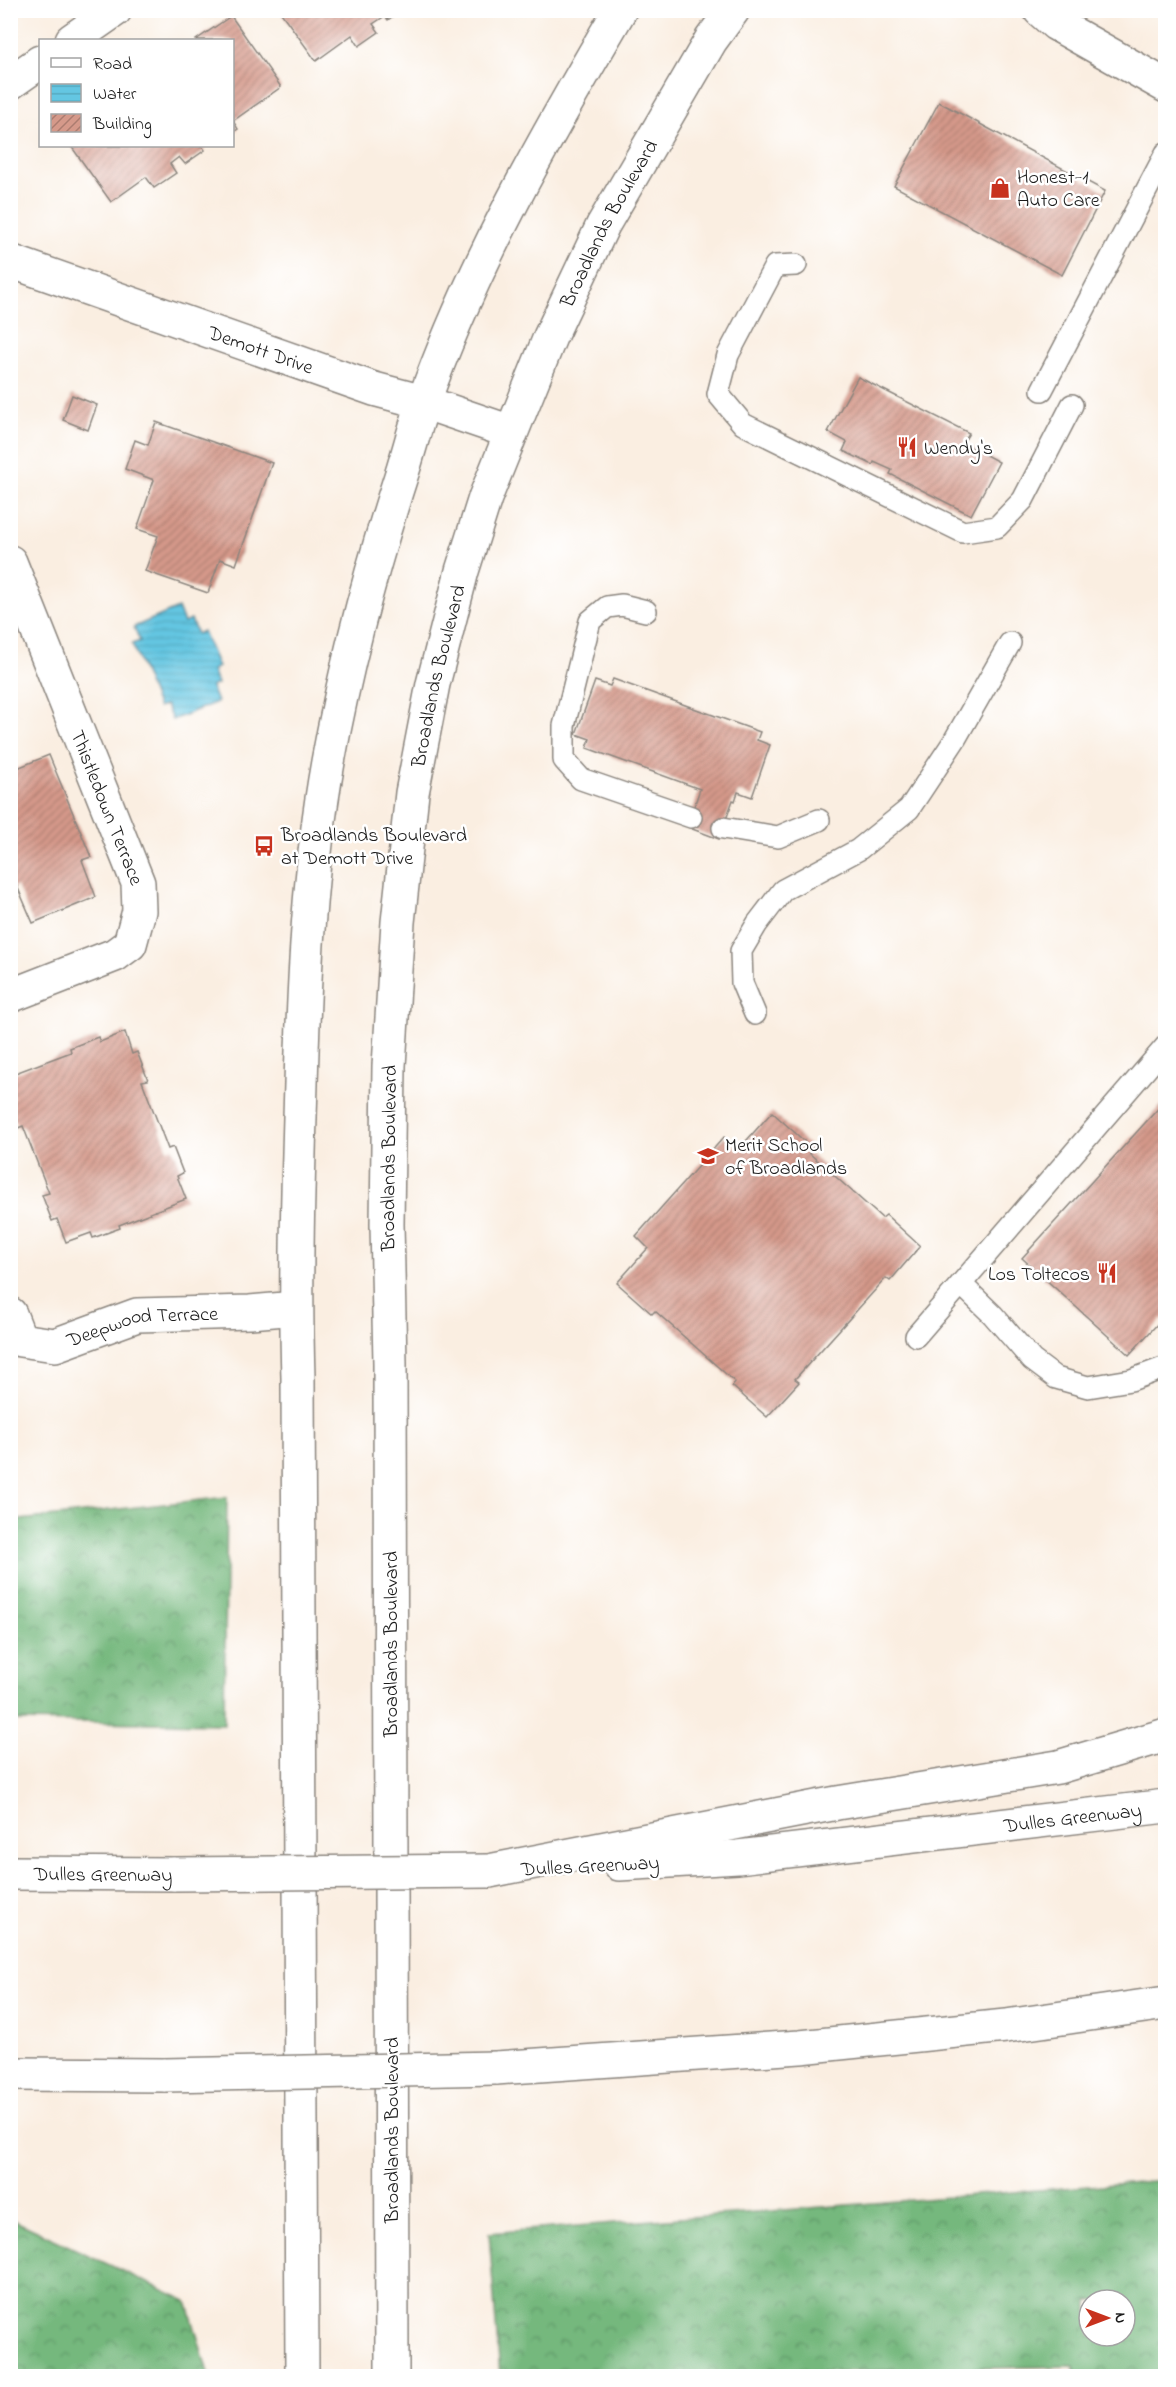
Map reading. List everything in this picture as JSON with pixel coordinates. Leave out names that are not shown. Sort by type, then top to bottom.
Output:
[{"type":"main road","points":[[73,39],[115,10]]},
{"type":"main road","points":[[302,2376],[296,1308],[304,993],[313,872],[328,763],[355,637],[384,527],[423,402],[459,313],[509,207],[620,10]]},
{"type":"main road","name":"Broadlands Boulevard","points":[[392,2376],[390,1363],[387,1224],[389,1066],[398,922],[411,805],[431,694],[462,571],[484,498],[550,337],[603,225],[711,40],[733,10]]},
{"type":"main road","points":[[1040,10],[1056,24],[1165,84]]},
{"type":"main road","points":[[10,83],[39,63]]},
{"type":"main road","name":"Demott Drive","points":[[10,261],[374,389],[423,402],[511,432]]},
{"type":"main road","name":"Thistledown Terrace","points":[[11,562],[138,883],[139,911],[130,944],[115,955],[14,985]]},
{"type":"main road","name":"Deepwood Terrace","points":[[10,1314],[20,1340],[55,1345],[136,1315],[250,1312],[296,1308]]},
{"type":"main road","points":[[489,1872],[837,1803],[1058,1767],[1166,1735]]},
{"type":"main road","name":"Dulles Greenway","points":[[10,1873],[489,1872],[738,1857],[1166,1806]]},
{"type":"main road","points":[[10,2074],[165,2076],[496,2068],[800,2047],[1005,2026],[1166,2003]]},
{"type":"main road","points":[[1005,2026],[1166,2024]]},
{"type":"lane","points":[[1042,390],[1166,153]]},
{"type":"lane","points":[[796,265],[775,266],[728,355],[718,394],[743,424],[963,532],[997,527],[1023,501],[1072,405]]},
{"type":"lane","points":[[646,611],[622,605],[607,607],[590,621],[564,726],[564,760],[581,779],[691,818]]},
{"type":"lane","points":[[755,1014],[742,983],[741,951],[757,924],[783,890],[858,850],[909,809],[954,741],[1010,643]]},
{"type":"lane","points":[[723,828],[778,837],[819,820]]},
{"type":"lane","points":[[915,1336],[1166,1046]]},
{"type":"lane","points":[[960,1284],[993,1315],[1032,1360],[1056,1378],[1088,1387],[1131,1380],[1166,1367]]},
{"type":"green space","points":[[227,1497],[224,1724],[11,1721],[11,1521]]},
{"type":"green space","points":[[1165,2180],[1165,2376],[1075,2376],[1075,2366],[651,2376],[500,2376],[489,2233]]},
{"type":"green space","points":[[11,2219],[187,2301],[209,2376],[11,2376]]},
{"type":"water","points":[[178,608],[184,623],[191,620],[197,634],[203,631],[218,667],[212,670],[217,684],[211,687],[217,702],[172,720],[166,705],[158,708],[132,644],[140,641],[134,627]]},
{"type":"building","points":[[279,10],[401,10],[388,20],[385,16],[373,24],[379,32],[359,46],[352,35],[316,61]]},
{"type":"building","points":[[231,16],[281,87],[234,120],[234,39],[197,39]]},
{"type":"building","name":"Honest-1 Auto Care","points":[[939,102],[1105,191],[1062,275],[894,186]]},
{"type":"building","points":[[72,147],[203,147],[205,150],[185,164],[179,157],[170,164],[176,173],[154,188],[146,177],[111,202]]},
{"type":"building","name":"Wendy's","points":[[858,377],[969,433],[963,443],[999,462],[971,515],[890,474],[892,470],[874,462],[873,465],[843,451],[847,442],[828,432]]},
{"type":"building","points":[[72,395],[97,405],[88,430],[63,420]]},
{"type":"building","points":[[156,422],[272,463],[236,565],[220,559],[208,593],[145,571],[158,536],[137,529],[154,480],[125,469],[135,440],[148,445]]},
{"type":"building","points":[[613,679],[760,732],[757,740],[770,745],[752,797],[738,792],[719,839],[687,827],[700,789],[587,748],[590,739],[576,734],[595,681],[610,686]]},
{"type":"building","points":[[49,755],[91,857],[82,860],[96,897],[33,923],[17,886],[10,889],[10,771]]},
{"type":"building","points":[[125,1032],[132,1054],[137,1052],[148,1080],[142,1081],[168,1149],[173,1147],[183,1173],[177,1176],[186,1199],[119,1225],[120,1228],[93,1238],[91,1233],[66,1242],[57,1219],[52,1221],[42,1195],[49,1193],[23,1126],[18,1128],[10,1110],[10,1099],[14,1098],[10,1090],[10,1075],[71,1052],[70,1048],[98,1037],[100,1042]]},
{"type":"building","points":[[1166,1100],[1166,1322],[1162,1319],[1129,1355],[1022,1258]]},
{"type":"building","name":"Merit School of Broadlands","points":[[772,1112],[813,1149],[809,1153],[882,1218],[886,1215],[920,1246],[890,1281],[886,1278],[795,1379],[799,1382],[767,1417],[732,1386],[735,1382],[655,1311],[652,1314],[617,1283],[648,1248],[636,1236],[724,1137],[738,1150]]},
{"type":"place","name":"Honest-1 Auto Care","points":[[1000,188]]},
{"type":"place","name":"Wendy's","points":[[907,447]]},
{"type":"place","name":"Broadlands Boulevard at Demott Drive","points":[[264,846]]},
{"type":"place","name":"Merit School of Broadlands","points":[[708,1156]]},
{"type":"place","name":"Los Toltecos","points":[[1107,1273]]}]
